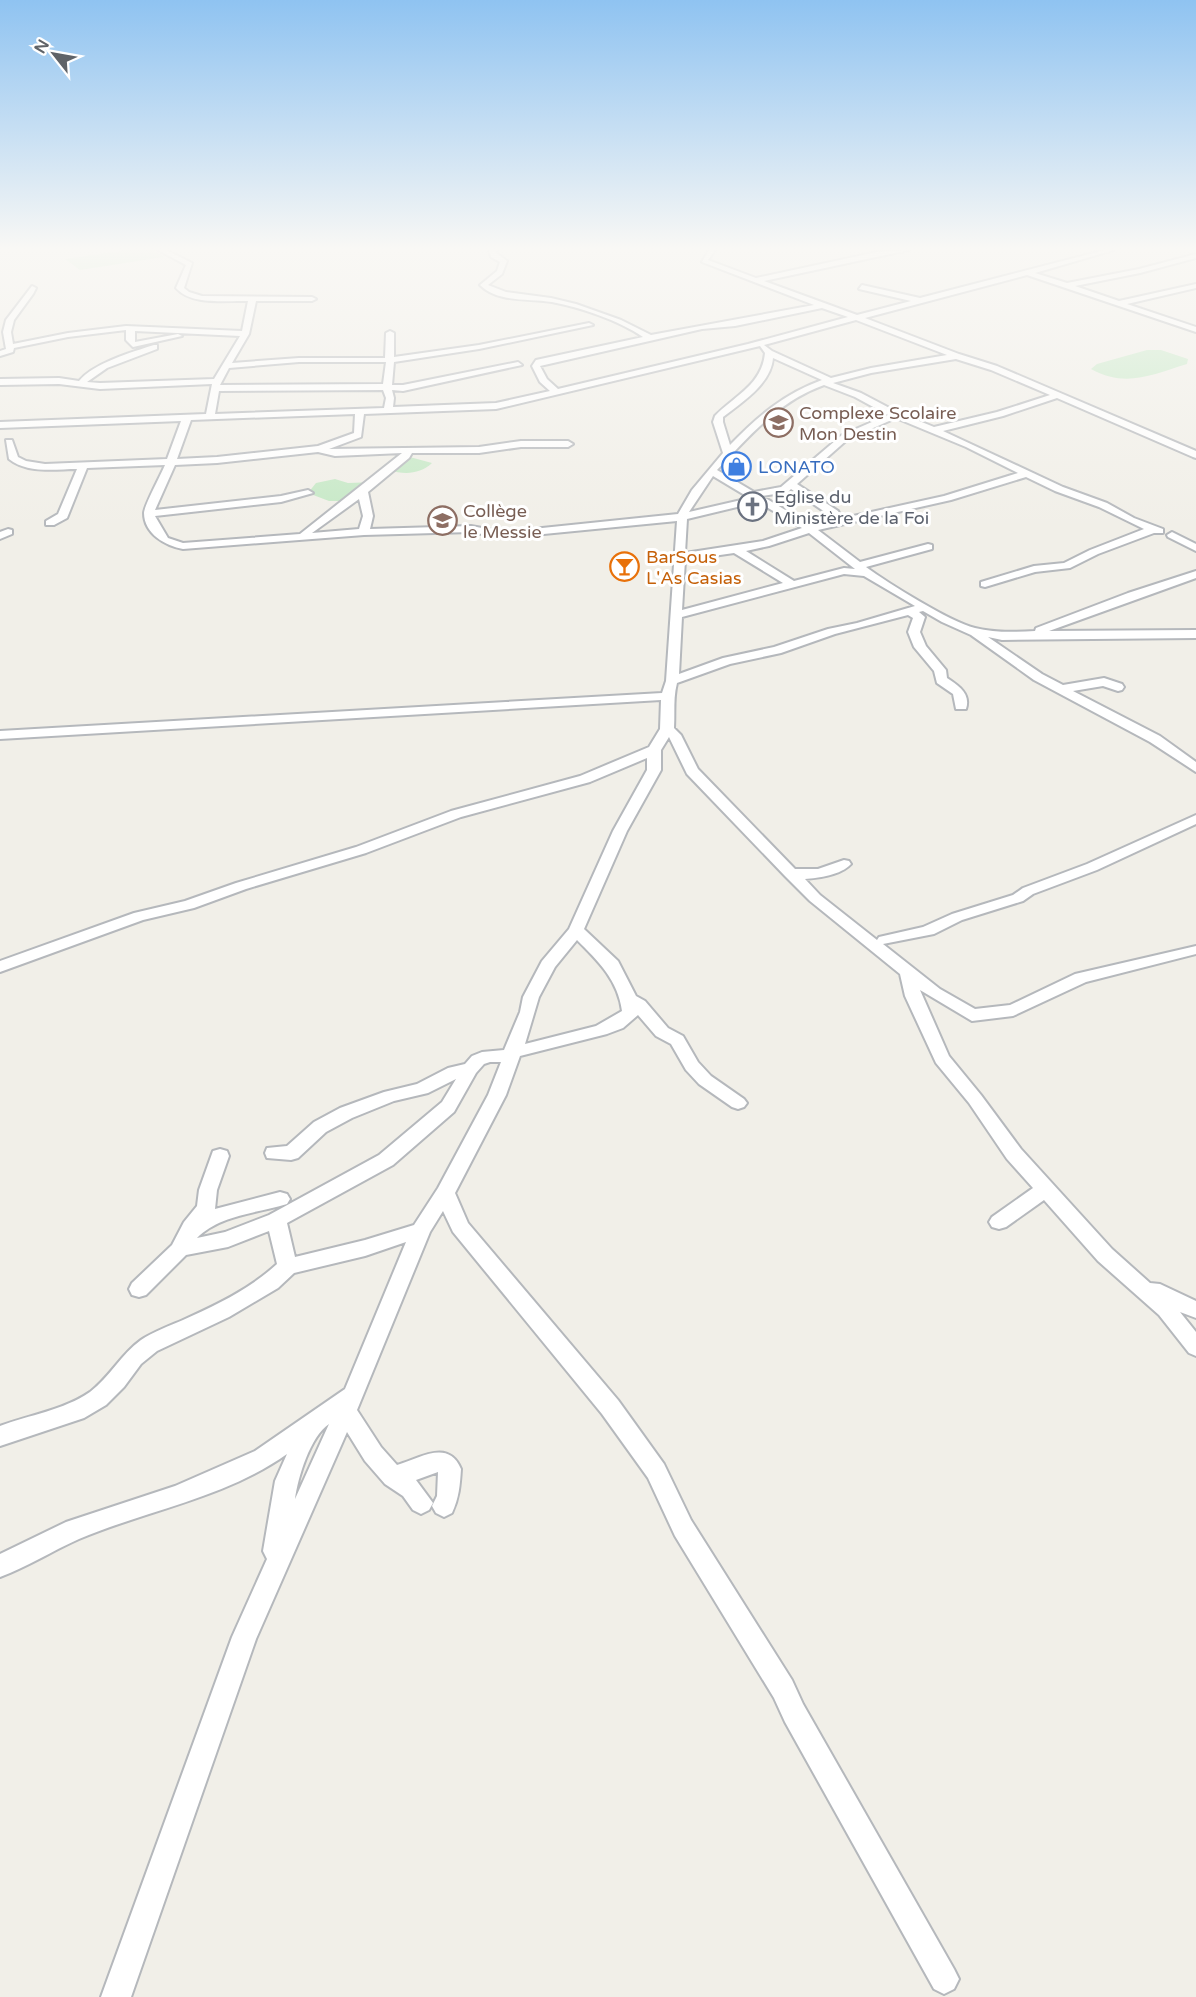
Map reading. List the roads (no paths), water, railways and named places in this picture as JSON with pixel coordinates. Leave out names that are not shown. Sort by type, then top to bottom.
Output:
[{"type":"street","points":[[0,354],[10,350],[9,343]]},
{"type":"street","points":[[9,347],[28,343]]},
{"type":"street","points":[[81,384],[99,370],[150,350],[161,343]]},
{"type":"street","points":[[210,416],[216,385],[240,343]]},
{"type":"street","points":[[388,411],[390,398],[387,387],[391,366],[390,343]]},
{"type":"street","points":[[227,366],[299,360],[389,360],[498,343]]},
{"type":"street","points":[[557,392],[543,380],[536,366],[540,362],[631,343]]},
{"type":"street","points":[[0,425],[496,406],[760,343]]},
{"type":"street","points":[[764,343],[762,348],[769,353],[894,414],[935,430],[1059,489],[1103,505],[1156,530],[1094,552],[1066,566],[1034,569],[985,584]]},
{"type":"street","points":[[919,363],[935,354],[922,343]]},
{"type":"street","points":[[924,343],[994,368],[1196,455]]},
{"type":"street","points":[[728,453],[718,416],[758,381],[770,364],[769,353]]},
{"type":"street","points":[[116,1997],[244,1637],[349,1403],[421,1230],[445,1193],[483,1125],[528,1012],[531,997],[548,965],[576,930],[620,831],[654,770],[654,750],[667,729],[678,557],[685,506],[728,453],[758,422],[789,398],[828,382],[956,356]]},
{"type":"street","points":[[0,382],[59,381],[127,386],[403,388],[518,365]]},
{"type":"street","points":[[935,430],[1000,414],[1057,395]]},
{"type":"street","points":[[20,425],[4,444],[14,459],[24,464],[45,467],[84,467],[217,460],[318,449],[358,435],[360,411]]},
{"type":"street","points":[[149,514],[164,542],[172,546],[193,547],[364,532],[471,529],[504,535],[682,517],[784,490],[845,437],[867,426],[890,419],[894,414]]},
{"type":"street","points":[[149,514],[187,418]]},
{"type":"street","points":[[0,420],[20,425]]},
{"type":"street","points":[[318,449],[335,453],[367,450],[479,450],[521,444],[568,444]]},
{"type":"street","points":[[303,538],[307,532],[363,492],[406,456],[408,450]]},
{"type":"street","points":[[50,523],[63,516],[65,507],[69,504],[67,501],[84,467]]},
{"type":"street","points":[[678,557],[765,544],[810,529],[947,498],[1027,472]]},
{"type":"street","points":[[709,475],[729,481],[810,529],[860,567],[924,607],[971,631],[1038,676],[1155,739],[1196,768]]},
{"type":"street","points":[[792,485],[802,494],[834,513],[862,517]]},
{"type":"street","points":[[363,492],[368,516],[364,532]]},
{"type":"street","points":[[149,514],[281,499],[308,493]]},
{"type":"street","points":[[827,525],[834,513]]},
{"type":"street","points":[[1172,535],[1196,548]]},
{"type":"street","points":[[675,615],[928,547]]},
{"type":"street","points":[[737,550],[792,584]]},
{"type":"street","points":[[844,571],[860,567]]},
{"type":"street","points":[[1031,634],[1132,595],[1196,574]]},
{"type":"street","points":[[0,735],[670,688],[727,661],[777,650],[832,631],[924,607]]},
{"type":"street","points":[[909,611],[919,617],[917,630],[914,632],[920,647],[940,670],[941,680],[959,691],[962,696],[961,706]]},
{"type":"street","points":[[971,631],[1002,636],[1196,634]]},
{"type":"street","points":[[1061,689],[1104,682],[1118,687]]},
{"type":"street","points":[[1108,714],[1135,713]]},
{"type":"street","points":[[667,729],[674,735],[692,771],[815,898],[934,993],[972,1015],[1013,1010],[1081,978],[1193,950]]},
{"type":"street","points":[[0,967],[139,916],[189,905],[241,886],[361,850],[456,814],[585,779],[654,750]]},
{"type":"street","points":[[885,940],[928,931],[957,917],[1018,898],[1028,891],[1092,867],[1196,819]]},
{"type":"street","points":[[790,873],[806,875],[830,871],[844,864]]},
{"type":"street","points":[[139,1289],[180,1249],[228,1239],[276,1220],[386,1160],[448,1107],[470,1069],[478,1060],[488,1056],[531,1050],[567,1038],[592,1035],[622,1023],[632,1013],[629,999],[612,965],[576,930]]},
{"type":"street","points":[[907,971],[914,996],[942,1059],[975,1099],[1014,1154],[1105,1255],[1166,1309],[1196,1347]]},
{"type":"street","points":[[629,999],[639,1005],[662,1032],[677,1040],[692,1066],[705,1080],[738,1103]]},
{"type":"street","points":[[274,1153],[291,1153],[320,1127],[346,1113],[390,1096],[422,1089],[454,1072],[470,1069]]},
{"type":"street","points":[[180,1249],[181,1240],[206,1208],[208,1190],[220,1156]]},
{"type":"street","points":[[999,1222],[1019,1210],[1046,1188]]},
{"type":"street","points":[[445,1193],[460,1227],[541,1338],[610,1407],[656,1471],[683,1528],[783,1689],[794,1713],[944,1979]]},
{"type":"street","points":[[188,1230],[217,1216],[280,1199]]},
{"type":"street","points":[[276,1220],[288,1267]]},
{"type":"street","points":[[0,1436],[23,1426],[76,1411],[98,1398],[116,1381],[134,1358],[150,1345],[222,1311],[271,1282],[288,1267],[365,1248],[421,1230]]},
{"type":"street","points":[[1135,1281],[1196,1310]]},
{"type":"street","points":[[0,1566],[74,1530],[179,1495],[263,1458],[312,1423],[349,1403]]},
{"type":"street","points":[[349,1403],[361,1438],[393,1478],[411,1489],[421,1503]]},
{"type":"street","points":[[270,1579],[286,1481],[312,1423]]},
{"type":"street","points":[[393,1478],[442,1461],[450,1469],[448,1496],[444,1506]]},
{"type":"place","name":"Complexe Scolaire Mon Destin","points":[[778,423]]},
{"type":"place","name":"LONATO","points":[[737,467]]},
{"type":"place","name":"Eglise du Ministère de la Foi","points":[[753,507]]},
{"type":"place","name":"Collège le Messie","points":[[442,521]]},
{"type":"place","name":"BarSous L'As Casias","points":[[625,567]]}]
